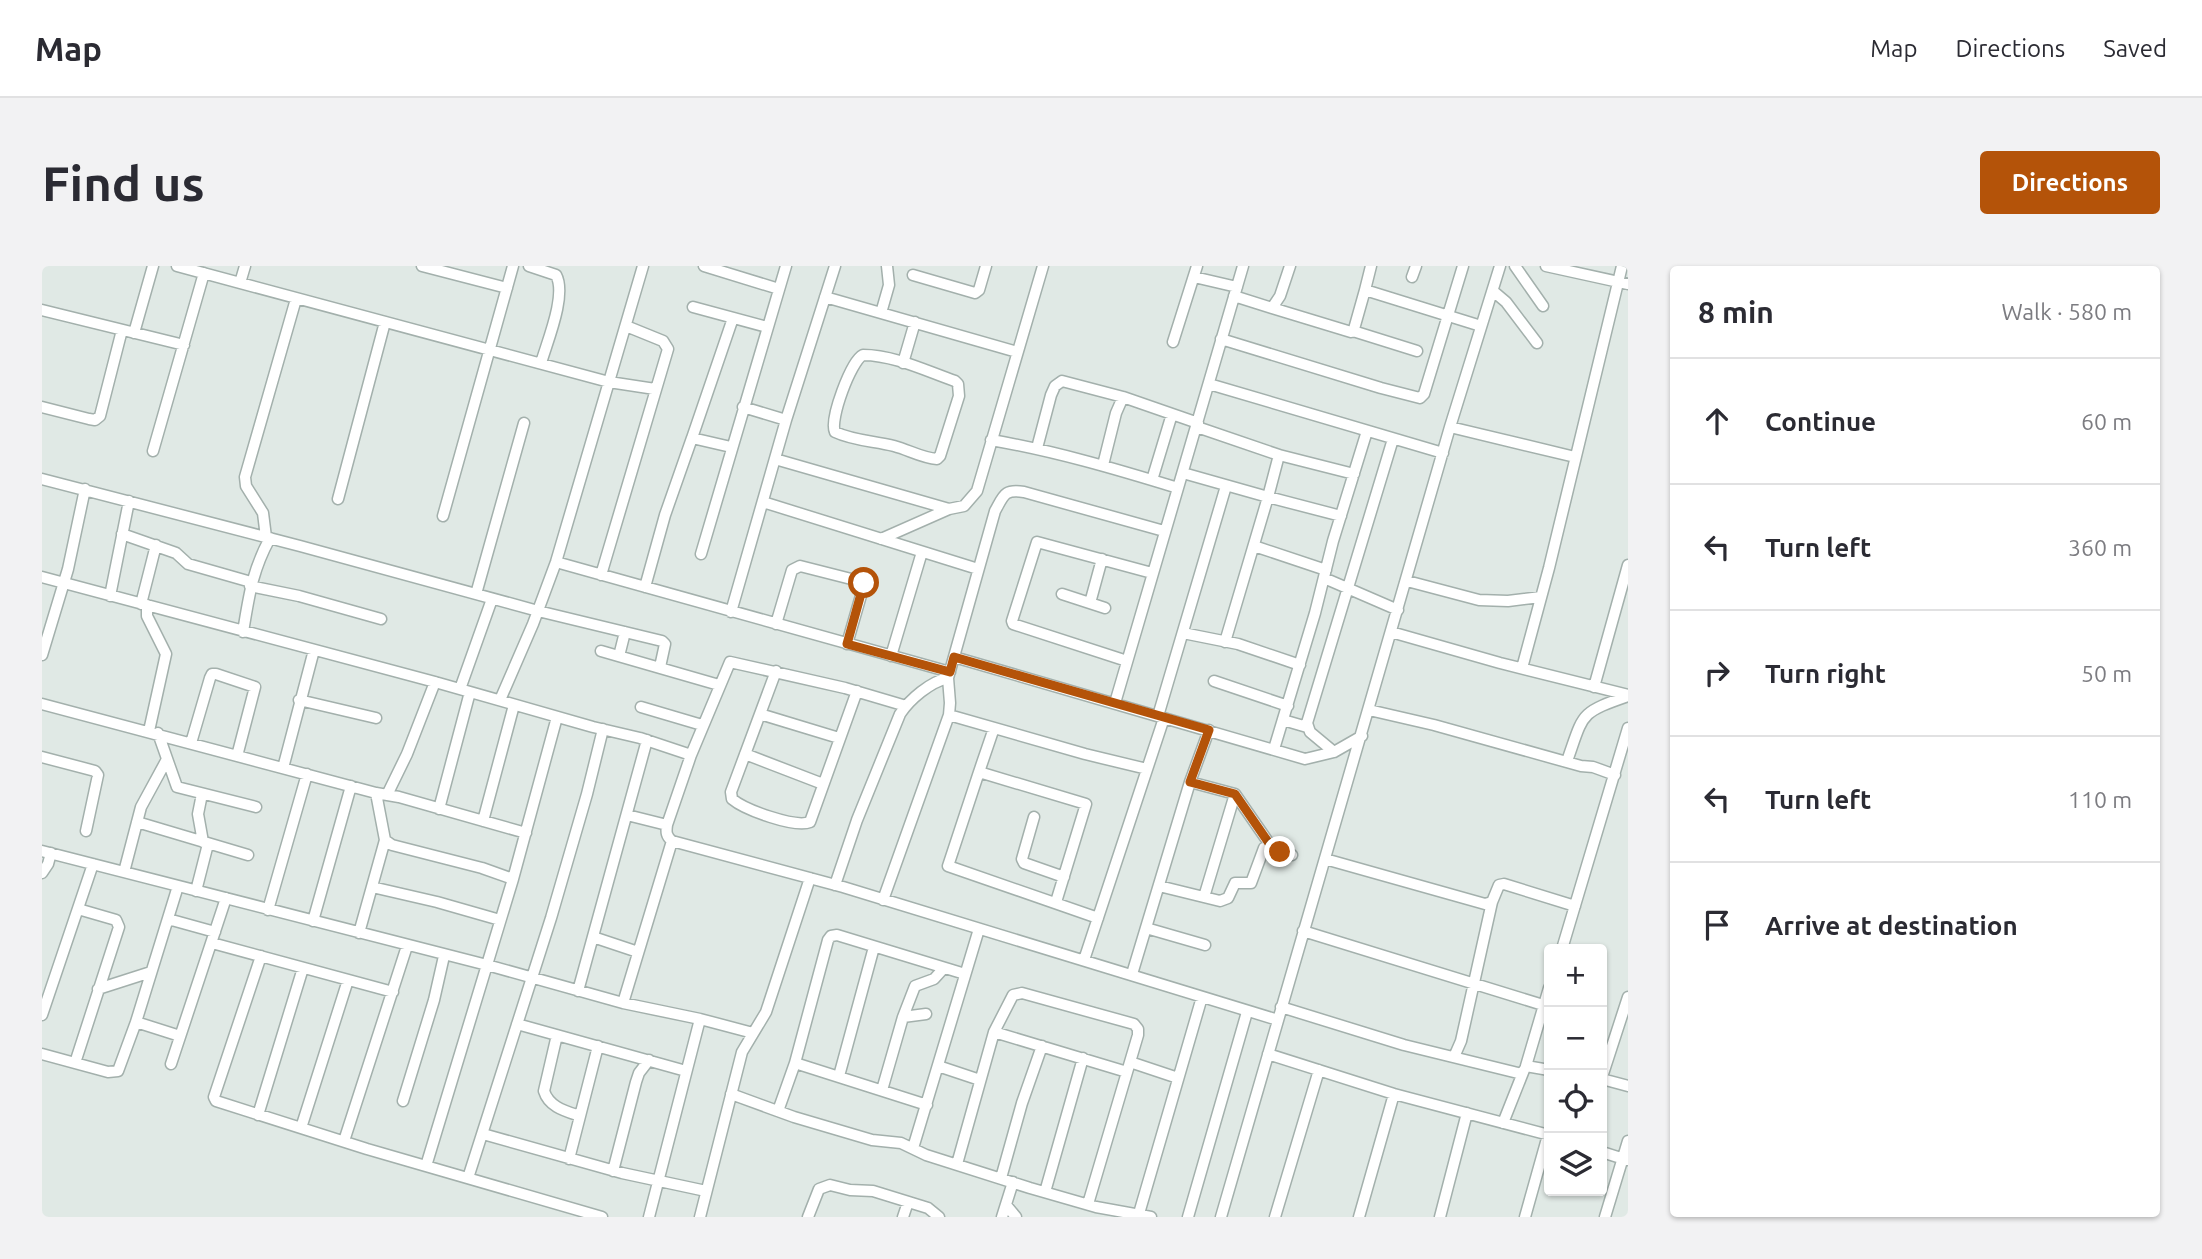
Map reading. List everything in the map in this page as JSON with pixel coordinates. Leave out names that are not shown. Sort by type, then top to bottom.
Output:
[{"type":"street","points":[[134,333],[153,266]]},
{"type":"street","points":[[177,266],[609,382],[655,389]]},
{"type":"street","points":[[240,283],[245,266]]},
{"type":"street","points":[[422,266],[507,288]]},
{"type":"street","points":[[443,516],[513,266]]},
{"type":"street","points":[[530,266],[556,275],[559,281],[558,304],[541,363]]},
{"type":"street","points":[[500,701],[556,562],[643,266]]},
{"type":"street","points":[[704,266],[779,289]]},
{"type":"street","points":[[701,554],[786,266]]},
{"type":"street","points":[[732,612],[786,420],[835,266]]},
{"type":"street","points":[[881,313],[889,285],[887,266]]},
{"type":"street","points":[[913,275],[975,293],[979,290],[986,266]]},
{"type":"street","points":[[775,459],[949,509],[957,509],[971,501],[1043,266]]},
{"type":"street","points":[[1173,342],[1197,266]]},
{"type":"street","points":[[1115,703],[1242,266]]},
{"type":"street","points":[[1272,307],[1280,296],[1290,266]]},
{"type":"street","points":[[1353,331],[1371,266]]},
{"type":"street","points":[[1412,277],[1416,266]]},
{"type":"street","points":[[1221,339],[1420,398],[1423,396],[1463,266]]},
{"type":"street","points":[[1220,1217],[1450,427],[1500,266]]},
{"type":"street","points":[[1515,266],[1543,306]]},
{"type":"street","points":[[1546,266],[1623,283]]},
{"type":"street","points":[[1522,668],[1575,457],[1623,283],[1622,266]]},
{"type":"street","points":[[153,451],[204,273]]},
{"type":"street","points":[[1194,277],[1317,323],[1417,351]]},
{"type":"street","points":[[1365,290],[1481,326]]},
{"type":"street","points":[[1493,290],[1506,302],[1536,343]]},
{"type":"street","points":[[825,297],[1017,352]]},
{"type":"street","points":[[243,632],[250,584],[268,538],[263,513],[246,486],[244,477],[296,299]]},
{"type":"street","points":[[693,307],[768,327]]},
{"type":"street","points":[[42,310],[184,345]]},
{"type":"street","points":[[645,587],[665,515],[733,318]]},
{"type":"street","points":[[338,499],[385,322]]},
{"type":"street","points":[[903,363],[915,322]]},
{"type":"street","points":[[601,575],[668,349],[667,345],[626,326]]},
{"type":"street","points":[[42,407],[95,420],[100,416],[122,330]]},
{"type":"street","points":[[867,354],[903,363],[955,381],[960,389],[940,456],[937,458],[922,456],[887,444],[842,436],[835,432],[832,426],[858,357],[867,354]]},
{"type":"street","points":[[1037,448],[1051,395],[1058,382],[1068,381],[1172,414],[1279,455],[1354,474]]},
{"type":"street","points":[[1209,384],[1443,453]]},
{"type":"street","points":[[1103,465],[1116,413],[1123,397]]},
{"type":"street","points":[[743,407],[786,420]]},
{"type":"street","points":[[1152,480],[1172,414]]},
{"type":"street","points":[[476,594],[524,423]]},
{"type":"street","points":[[1450,427],[1575,457]]},
{"type":"street","points":[[1274,749],[1367,431]]},
{"type":"street","points":[[692,438],[731,447]]},
{"type":"street","points":[[1307,727],[1393,439]]},
{"type":"street","points":[[991,440],[1037,448],[1178,488]]},
{"type":"street","points":[[1225,642],[1279,455]]},
{"type":"street","points":[[1183,473],[1340,516]]},
{"type":"street","points":[[42,479],[665,644],[660,667]]},
{"type":"street","points":[[1084,960],[1147,769],[1226,486]]},
{"type":"street","points":[[42,655],[64,585],[85,489]]},
{"type":"street","points":[[883,900],[949,715],[949,675],[995,512],[1006,493],[1012,490],[1164,531]]},
{"type":"street","points":[[110,596],[129,501]]},
{"type":"street","points":[[763,502],[978,569]]},
{"type":"street","points":[[881,539],[949,509]]},
{"type":"street","points":[[122,534],[176,553],[188,564],[250,584],[380,619]]},
{"type":"street","points":[[1127,661],[1012,623],[1037,542],[1152,573]]},
{"type":"street","points":[[156,545],[144,605],[166,654],[153,732],[177,787],[256,807]]},
{"type":"street","points":[[1254,546],[1325,574],[1347,589],[1398,610]]},
{"type":"street","points":[[891,656],[922,552]]},
{"type":"street","points":[[1090,603],[1102,559]]},
{"type":"street","points":[[556,562],[891,656],[949,675]]},
{"type":"street","points":[[1594,687],[1628,565]]},
{"type":"street","points":[[776,624],[794,567],[800,566],[863,582],[847,644]]},
{"type":"street","points":[[42,577],[647,740],[691,755]]},
{"type":"street","points":[[1407,581],[1479,600],[1508,601],[1541,597]]},
{"type":"street","points":[[1062,594],[1105,608]]},
{"type":"street","points":[[439,809],[465,691],[492,598]]},
{"type":"street","points":[[619,656],[625,632]]},
{"type":"street","points":[[1391,632],[1628,696]]},
{"type":"street","points":[[1183,633],[1273,655],[1300,666]]},
{"type":"street","points":[[283,768],[314,650]]},
{"type":"street","points":[[601,651],[719,685]]},
{"type":"street","points":[[954,657],[1305,759],[1334,752],[1362,736]]},
{"type":"street","points":[[906,706],[776,671],[730,663],[702,725],[666,833],[672,841],[835,885],[1278,1020]]},
{"type":"street","points":[[776,671],[731,792],[732,799],[746,809],[806,824],[810,822],[857,691]]},
{"type":"street","points":[[191,743],[210,678],[212,674],[216,674],[255,687],[237,755]]},
{"type":"street","points":[[835,885],[895,724],[906,706],[937,681],[949,675]]},
{"type":"street","points":[[1214,681],[1288,706]]},
{"type":"street","points":[[387,794],[407,754],[435,682]]},
{"type":"street","points":[[1567,761],[1582,718],[1593,708],[1628,696]]},
{"type":"street","points":[[299,700],[376,718]]},
{"type":"street","points":[[42,704],[526,833]]},
{"type":"street","points":[[483,821],[514,705]]},
{"type":"street","points":[[641,707],[702,725]]},
{"type":"street","points":[[1369,710],[1615,775]]},
{"type":"street","points":[[760,714],[839,738]]},
{"type":"street","points":[[949,715],[1147,769]]},
{"type":"street","points":[[426,1166],[513,879],[557,717]]},
{"type":"street","points":[[1283,720],[1307,727],[1334,752]]},
{"type":"street","points":[[994,728],[948,866],[1098,918]]},
{"type":"street","points":[[1564,944],[1628,728]]},
{"type":"street","points":[[468,1178],[532,978],[587,794],[603,729]]},
{"type":"street","points":[[1132,974],[1190,782],[1209,730]]},
{"type":"street","points":[[578,991],[647,740]]},
{"type":"street","points":[[745,754],[823,784]]},
{"type":"street","points":[[42,757],[95,771],[98,775],[86,831]]},
{"type":"street","points":[[124,872],[147,795],[166,761]]},
{"type":"street","points":[[979,772],[1086,804],[1056,902]]},
{"type":"street","points":[[268,909],[307,774]]},
{"type":"street","points":[[1190,782],[1235,794],[1273,849]]},
{"type":"street","points":[[313,921],[351,786]]},
{"type":"street","points":[[359,933],[385,840],[376,793]]},
{"type":"street","points":[[196,891],[206,843],[198,814],[201,794]]},
{"type":"street","points":[[1204,897],[1235,794]]},
{"type":"street","points":[[627,815],[667,825]]},
{"type":"street","points":[[1034,817],[1022,859],[1024,863],[1064,877]]},
{"type":"street","points":[[137,822],[248,855]]},
{"type":"street","points":[[385,840],[402,848],[482,868],[513,879]]},
{"type":"street","points":[[623,1003],[672,841]]},
{"type":"street","points":[[1159,886],[1216,901],[1224,900],[1228,898],[1233,884],[1249,885],[1263,849],[1292,855]]},
{"type":"street","points":[[42,873],[48,864],[46,852],[487,965],[623,1003],[753,1033]]},
{"type":"street","points":[[1325,859],[1485,904],[1492,902]]},
{"type":"street","points":[[42,1015],[93,864]]},
{"type":"street","points":[[700,1217],[742,1052],[766,1012],[810,878]]},
{"type":"street","points":[[1454,1057],[1461,1041],[1492,902],[1499,885],[1504,884],[1575,906]]},
{"type":"street","points":[[42,1054],[108,1072],[118,1071],[136,1023],[178,886]]},
{"type":"street","points":[[372,887],[500,920]]},
{"type":"street","points":[[171,1063],[226,898]]},
{"type":"street","points":[[75,1063],[119,923],[78,909]]},
{"type":"street","points":[[168,919],[261,956],[393,992]]},
{"type":"street","points":[[1146,928],[1205,945]]},
{"type":"street","points":[[914,1148],[979,929]]},
{"type":"street","points":[[1303,932],[1544,1005],[1524,1070],[1503,1123]]},
{"type":"street","points":[[778,1111],[795,1063],[831,936],[836,935],[964,974]]},
{"type":"street","points":[[593,937],[638,952]]},
{"type":"street","points":[[344,1141],[407,946]]},
{"type":"street","points":[[839,1076],[874,947]]},
{"type":"street","points":[[261,956],[214,1100],[602,1217]]},
{"type":"street","points":[[403,1101],[434,1000],[444,956]]},
{"type":"street","points":[[258,1115],[303,968]]},
{"type":"street","points":[[882,1090],[915,986],[934,979],[944,968]]},
{"type":"street","points":[[98,989],[151,972]]},
{"type":"street","points":[[301,1128],[348,981]]},
{"type":"street","points":[[957,1164],[993,1032],[1013,995],[1022,993],[1134,1024],[1138,1035],[1088,1204]]},
{"type":"street","points":[[1138,1216],[1202,997]]},
{"type":"street","points":[[1605,1070],[1628,997]]},
{"type":"street","points":[[1281,1007],[1393,1042],[1454,1057],[1524,1070],[1544,1070]]},
{"type":"street","points":[[1188,1217],[1247,1012]]},
{"type":"street","points":[[903,1017],[926,1014]]},
{"type":"street","points":[[649,1217],[699,1019]]},
{"type":"street","points":[[136,1023],[180,1036]]},
{"type":"street","points":[[517,1024],[686,1071]]},
{"type":"street","points":[[993,1032],[1083,1058],[1178,1078]]},
{"type":"street","points":[[557,1035],[544,1091],[547,1100],[560,1109],[580,1116]]},
{"type":"street","points":[[569,1159],[598,1046]]},
{"type":"street","points":[[1001,1178],[1022,1103],[1042,1046]]},
{"type":"street","points":[[1268,1054],[1394,1094],[1544,1134]]},
{"type":"street","points":[[1045,1192],[1083,1058]]},
{"type":"street","points":[[613,1171],[636,1082],[649,1060]]},
{"type":"street","points":[[795,1063],[927,1105]]},
{"type":"street","points":[[938,1066],[980,1080]]},
{"type":"street","points":[[1275,1217],[1319,1070]]},
{"type":"street","points":[[1607,1080],[1628,1086]]},
{"type":"street","points":[[731,1094],[872,1140],[897,1142],[1045,1192],[1151,1217]]},
{"type":"street","points":[[1359,1217],[1394,1094]]},
{"type":"street","points":[[1440,1217],[1467,1113]]},
{"type":"street","points":[[483,1134],[613,1171],[706,1191]]},
{"type":"street","points":[[1605,1217],[1625,1159],[1628,1141]]},
{"type":"street","points":[[1525,1217],[1544,1149]]},
{"type":"street","points":[[1607,1154],[1625,1159]]},
{"type":"street","points":[[1002,1217],[1013,1182]]},
{"type":"street","points":[[808,1217],[819,1189],[830,1185],[850,1190],[873,1191],[928,1208],[939,1217]]},
{"type":"street","points":[[903,1217],[908,1202]]},
{"type":"street","points":[[1006,1205],[1016,1217]]},
{"type":"route","points":[[864,583],[847,644],[950,672],[954,657],[1209,730],[1190,782],[1235,794],[1273,849],[1280,852]]}]
